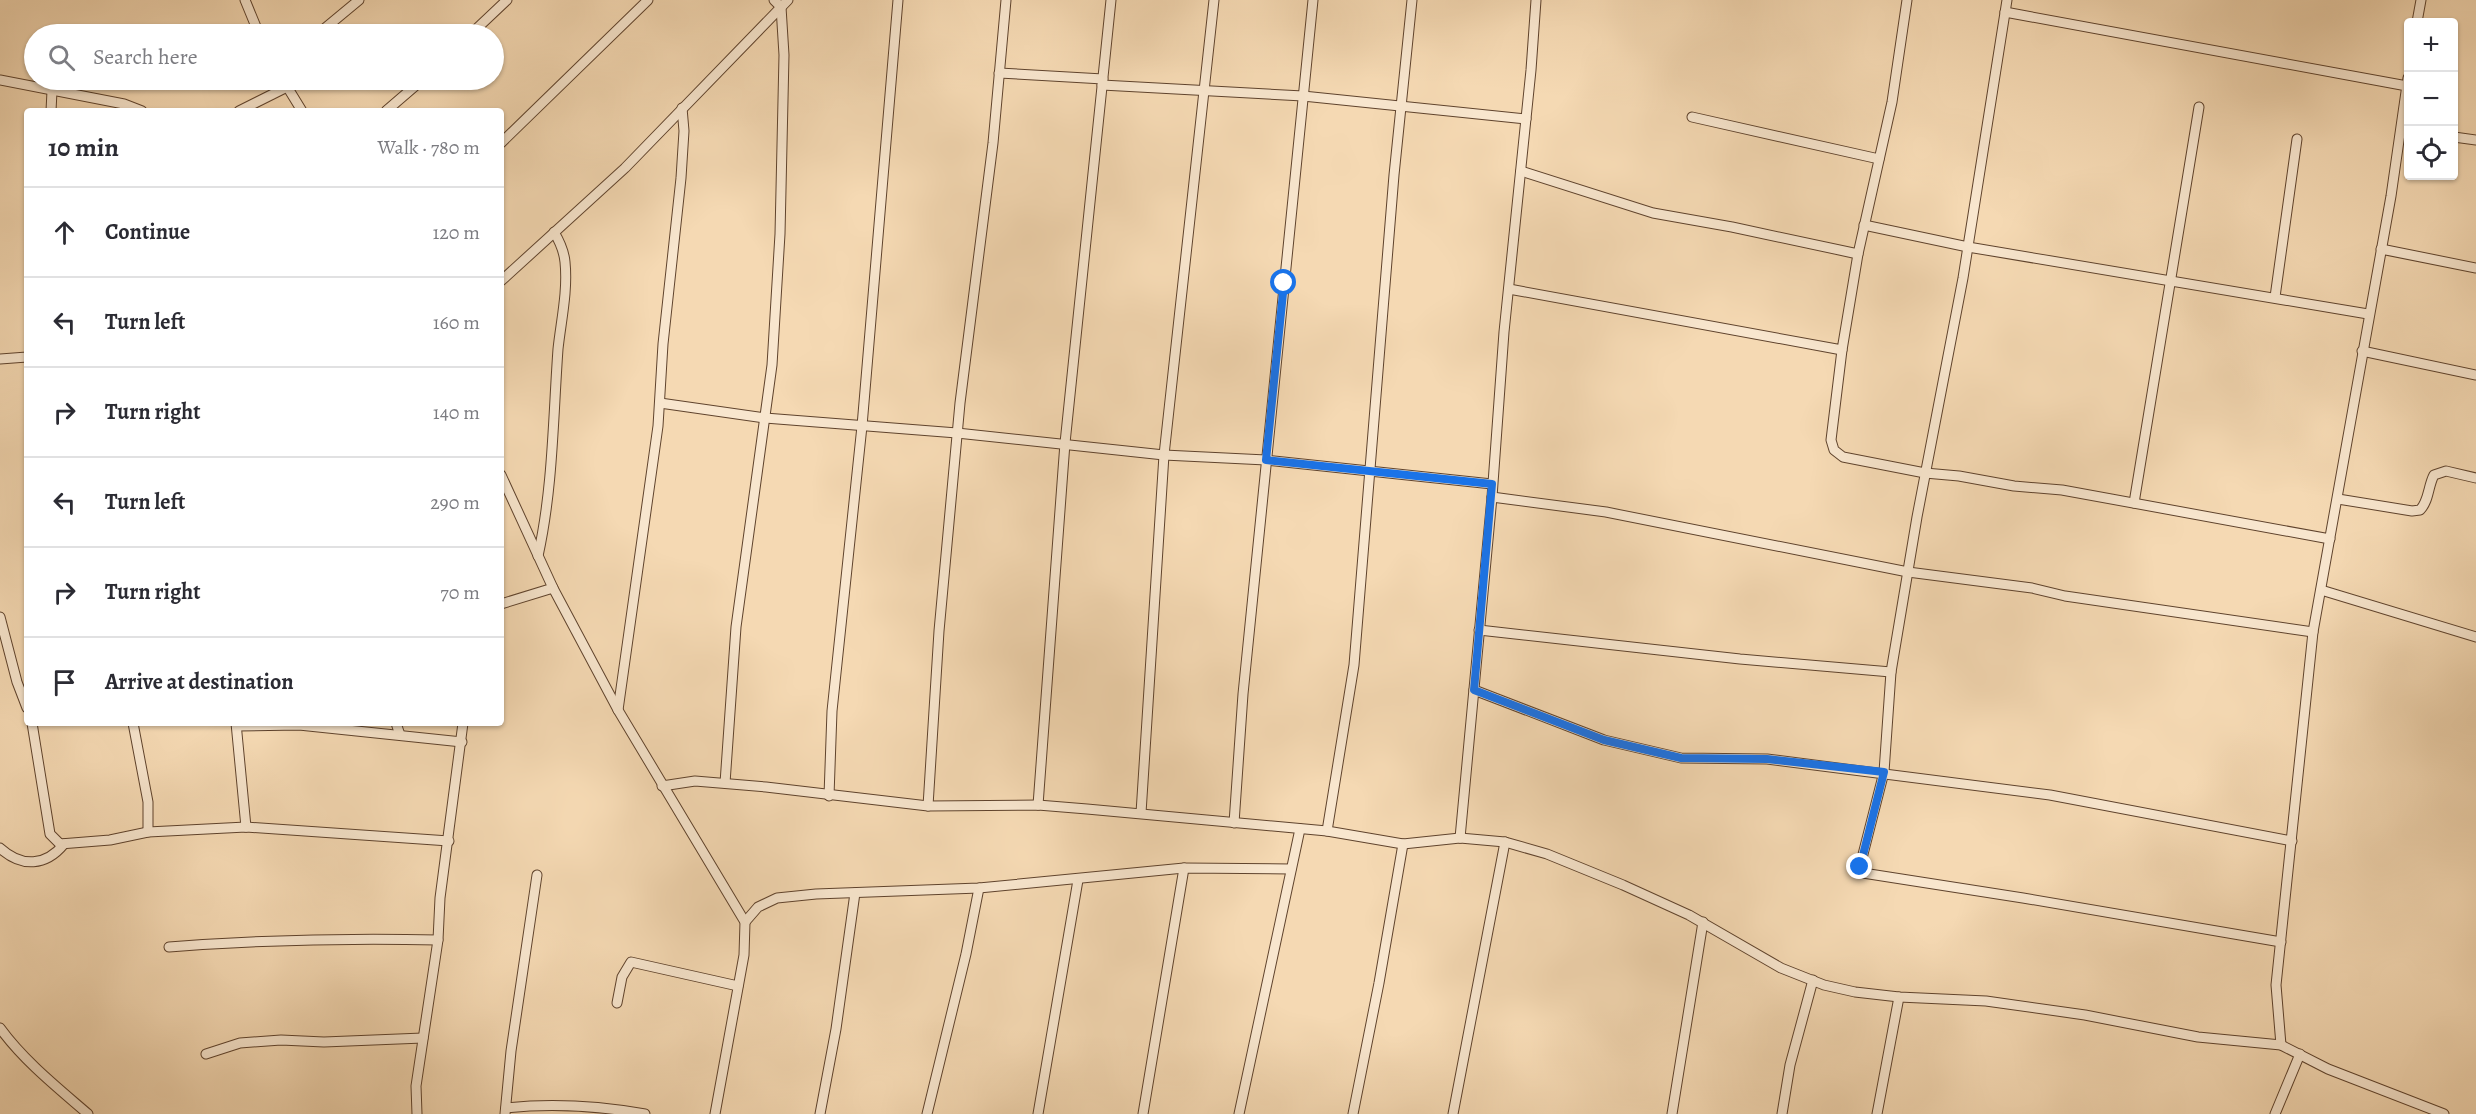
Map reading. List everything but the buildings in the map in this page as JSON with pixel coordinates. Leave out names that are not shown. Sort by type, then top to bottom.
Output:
[{"type":"street","points":[[245,0],[256,24]]},
{"type":"street","points":[[330,24],[359,0]]},
{"type":"street","points":[[482,24],[507,0]]},
{"type":"street","points":[[504,139],[648,0]]},
{"type":"street","points":[[829,796],[832,711],[862,426],[898,0]]},
{"type":"street","points":[[928,806],[939,631],[957,433],[993,143],[1006,0]]},
{"type":"street","points":[[1038,805],[1065,443],[1111,0]]},
{"type":"street","points":[[1141,813],[1164,455],[1215,0]]},
{"type":"street","points":[[1234,823],[1243,694],[1312,0]]},
{"type":"street","points":[[1327,831],[1354,665],[1400,105],[1412,0]]},
{"type":"street","points":[[1460,838],[1536,0]]},
{"type":"street","points":[[1906,0],[1892,102],[1858,254],[1842,350],[1831,440],[1834,450],[1843,457],[1925,473],[1959,476],[2014,486],[2045,487],[2330,539]]},
{"type":"street","points":[[2007,0],[1968,247],[1925,473],[1891,672],[1884,772],[1859,870],[1863,873],[2281,942]]},
{"type":"street","points":[[2418,18],[2421,0]]},
{"type":"street","points":[[504,278],[625,168],[781,2]]},
{"type":"street","points":[[725,783],[736,627],[772,365],[780,234],[784,55],[781,2]]},
{"type":"street","points":[[2005,12],[2404,81]]},
{"type":"street","points":[[999,73],[1205,91],[1303,96],[1526,119]]},
{"type":"street","points":[[0,80],[24,85]]},
{"type":"street","points":[[47,90],[124,104],[134,108]]},
{"type":"street","points":[[244,108],[274,90]]},
{"type":"street","points":[[289,90],[300,108]]},
{"type":"street","points":[[389,108],[410,90]]},
{"type":"street","points":[[51,108],[52,91]]},
{"type":"street","points":[[2134,503],[2199,106]]},
{"type":"street","points":[[618,710],[660,403],[663,344],[681,178],[684,131],[682,108]]},
{"type":"street","points":[[1692,117],[1880,159]]},
{"type":"street","points":[[2281,1045],[2276,985],[2313,632],[2338,499],[2368,314],[2404,137]]},
{"type":"street","points":[[2458,138],[2476,140]]},
{"type":"street","points":[[2275,297],[2297,139]]},
{"type":"street","points":[[1521,171],[1653,213],[1858,254]]},
{"type":"street","points":[[1864,225],[1968,247],[2368,314]]},
{"type":"street","points":[[538,556],[549,500],[558,348],[564,303],[565,262],[561,243],[554,232]]},
{"type":"street","points":[[2381,249],[2476,268]]},
{"type":"street","points":[[1509,288],[1842,350]]},
{"type":"street","points":[[2362,351],[2476,375]]},
{"type":"street","points":[[0,359],[24,357]]},
{"type":"street","points":[[660,403],[765,418],[1065,443],[1164,455],[1266,460],[1492,484]]},
{"type":"street","points":[[2338,499],[2412,511],[2420,510],[2426,505],[2429,484],[2434,475],[2446,471],[2476,478]]},
{"type":"street","points":[[504,482],[553,588],[618,710],[746,922],[746,940],[715,1114]]},
{"type":"street","points":[[1492,497],[1606,512],[1908,572],[2032,588],[2065,596],[2313,632]]},
{"type":"street","points":[[504,603],[553,588]]},
{"type":"street","points":[[2321,590],[2476,637]]},
{"type":"street","points":[[0,617],[24,700]]},
{"type":"street","points":[[1479,630],[1740,659],[1891,672]]},
{"type":"street","points":[[1474,690],[1604,740],[1681,758],[1767,759],[1884,772],[2050,795],[2292,841]]},
{"type":"street","points":[[32,726],[50,834],[56,841],[64,844],[110,840],[148,832],[246,827],[448,841]]},
{"type":"street","points":[[134,726],[148,802],[148,832]]},
{"type":"street","points":[[237,726],[246,827]]},
{"type":"street","points":[[309,726],[462,742]]},
{"type":"street","points":[[397,726],[400,735]]},
{"type":"street","points":[[417,1114],[416,1086],[438,940],[440,897],[463,726]]},
{"type":"street","points":[[662,786],[695,781],[928,806],[1038,805],[1141,813],[1327,831],[1402,844],[1460,838],[1505,842],[1547,854],[1623,885],[1703,922],[1780,968],[1813,980],[1855,992],[1899,997],[1986,1000],[2085,1015],[2198,1037],[2281,1045],[2328,1069],[2444,1114]]},
{"type":"street","points":[[1239,1114],[1300,829]]},
{"type":"street","points":[[1453,1114],[1505,842]]},
{"type":"street","points":[[0,848],[10,857],[31,862],[53,858],[64,844]]},
{"type":"street","points":[[1353,1114],[1373,1015],[1402,844]]},
{"type":"street","points":[[746,922],[758,906],[777,898],[816,894],[979,888],[1184,868],[1291,869]]},
{"type":"street","points":[[1143,1114],[1184,868]]},
{"type":"street","points":[[537,875],[511,1051],[506,1111],[533,1105],[599,1106],[645,1114]]},
{"type":"street","points":[[1038,1114],[1078,880]]},
{"type":"street","points":[[927,1114],[964,964],[979,888]]},
{"type":"street","points":[[820,1114],[836,1029],[855,893]]},
{"type":"street","points":[[1672,1114],[1703,922]]},
{"type":"street","points":[[169,947],[328,939],[438,940]]},
{"type":"street","points":[[617,1003],[622,977],[631,962],[738,986]]},
{"type":"street","points":[[1782,1114],[1790,1065],[1813,980]]},
{"type":"street","points":[[1877,1114],[1899,997]]},
{"type":"street","points":[[0,1028],[49,1080],[88,1114]]},
{"type":"street","points":[[206,1054],[240,1043],[281,1040],[324,1042],[423,1038]]},
{"type":"street","points":[[2275,1114],[2300,1054]]},
{"type":"route","points":[[1284,283],[1266,460],[1492,484],[1474,690],[1604,740],[1681,758],[1767,759],[1884,772],[1860,867]]}]
